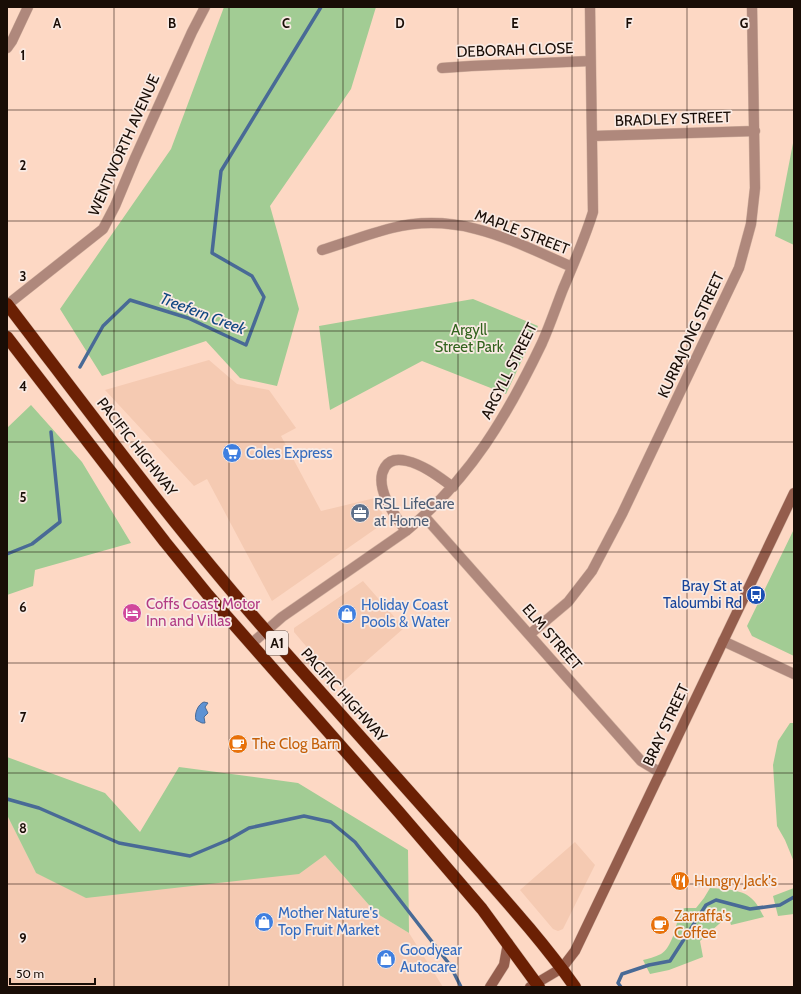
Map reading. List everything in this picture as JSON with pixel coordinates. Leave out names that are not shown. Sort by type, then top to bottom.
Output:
[{"type":"highway","name":"PACIFIC HIGHWAY","points":[[7,304],[194,547],[266,631],[512,908],[562,968],[575,987]]},
{"type":"highway","name":"A1","points":[[7,337],[165,542],[208,595],[482,909],[508,943],[535,986]]},
{"type":"street","points":[[7,48],[12,41],[28,7]]},
{"type":"street","name":"WENTWORTH AVENUE","points":[[7,304],[103,229],[115,206],[192,32],[205,7]]},
{"type":"street","name":"ARGYLL STREET","points":[[251,644],[282,617],[406,531],[424,516],[453,487],[473,462],[491,436],[514,397],[543,342],[593,212],[590,7]]},
{"type":"street","name":"KURRAJONG STREET","points":[[530,634],[568,602],[592,571],[626,507],[735,278],[743,255],[754,207],[755,180],[752,7]]},
{"type":"street","name":"DEBORAH CLOSE","points":[[442,68],[590,62]]},
{"type":"street","name":"BRADLEY STREET","points":[[592,136],[754,131]]},
{"type":"street","name":"MAPLE STREET","points":[[322,250],[393,228],[427,223],[446,224],[465,226],[485,231],[572,268]]},
{"type":"street","points":[[406,531],[395,516],[383,492],[381,478],[387,463],[394,460],[406,460],[425,469],[453,487]]},
{"type":"street","name":"BRAY STREET","points":[[562,968],[575,951],[794,493]]},
{"type":"street","name":"ELM STREET","points":[[424,516],[641,761],[661,773]]},
{"type":"street","points":[[723,641],[794,674]]},
{"type":"street","points":[[490,987],[504,965],[508,943]]},
{"type":"street","points":[[535,986],[562,968]]},
{"type":"shaded area","points":[[209,360],[237,384],[269,390],[296,428],[281,436],[321,511],[375,498],[384,517],[381,525],[272,601],[207,479],[194,486],[105,390]]},
{"type":"shaded area","points":[[363,581],[404,628],[339,685],[294,632],[294,628]]},
{"type":"shaded area","points":[[7,815],[36,873],[325,855],[376,913],[409,933],[443,987],[7,987]]},
{"type":"shaded area","points":[[575,842],[595,865],[563,929],[558,931],[553,929],[520,890]]},
{"type":"green space","points":[[224,7],[376,7],[351,89],[270,206],[299,309],[277,386],[240,378],[206,341],[102,376],[60,309],[171,149]]},
{"type":"green space","points":[[794,138],[794,245],[775,236]]},
{"type":"green space","name":"Argyll Street Park","points":[[473,299],[538,326],[506,394],[422,361],[330,410],[319,326]]},
{"type":"green space","points":[[31,405],[82,462],[131,543],[35,570],[33,586],[7,595],[7,428]]},
{"type":"green space","points":[[794,529],[794,656],[752,636],[747,626]]},
{"type":"green space","points":[[790,723],[794,723],[794,862],[785,840],[777,826],[773,765],[778,741]]},
{"type":"green space","points":[[7,757],[105,793],[140,832],[179,767],[298,783],[408,850],[409,933],[376,913],[325,855],[299,874],[86,898],[36,873],[7,815]]},
{"type":"green space","points":[[710,888],[732,890],[747,895],[755,902],[764,917],[731,925],[728,916],[700,941],[703,957],[669,970],[650,974],[643,960],[661,954],[665,951],[674,935],[678,911],[685,908],[696,908]]},
{"type":"green space","points":[[794,888],[794,914],[778,916],[773,896]]},
{"type":"water","points":[[204,702],[208,703],[205,707],[208,713],[204,717],[205,723],[202,723],[196,720],[196,715],[198,707]]},
{"type":"waterway","name":"Treefern Creek","points":[[80,367],[103,326],[130,300],[188,318],[246,345],[264,297],[252,276],[212,253],[221,171],[321,7]]},
{"type":"waterway","points":[[7,554],[32,544],[60,522],[51,432]]},
{"type":"waterway","points":[[7,799],[39,808],[119,843],[190,856],[228,840],[249,828],[304,816],[331,822],[355,842],[450,965],[461,987]]},
{"type":"waterway","points":[[621,987],[618,983],[622,974],[649,965],[670,961],[706,905],[716,900],[750,909],[780,905],[794,897]]},
{"type":"place","name":"Coles Express","points":[[232,453]]},
{"type":"place","name":"RSL LifeCare at Home","points":[[360,513]]},
{"type":"place","name":"Bray St at Taloumbi Rd","points":[[756,595]]},
{"type":"place","name":"Coffs Coast Motor Inn and Villas","points":[[132,613]]},
{"type":"place","name":"Holiday Coast Pools & Water","points":[[347,614]]},
{"type":"place","name":"The Clog Barn","points":[[238,744]]},
{"type":"place","name":"Hungry Jack's","points":[[680,881]]},
{"type":"place","name":"Mother Nature's Top Fruit Market","points":[[264,922]]},
{"type":"place","name":"Zarraffa's Coffee","points":[[660,925]]},
{"type":"place","name":"Goodyear Autocare","points":[[386,959]]}]
